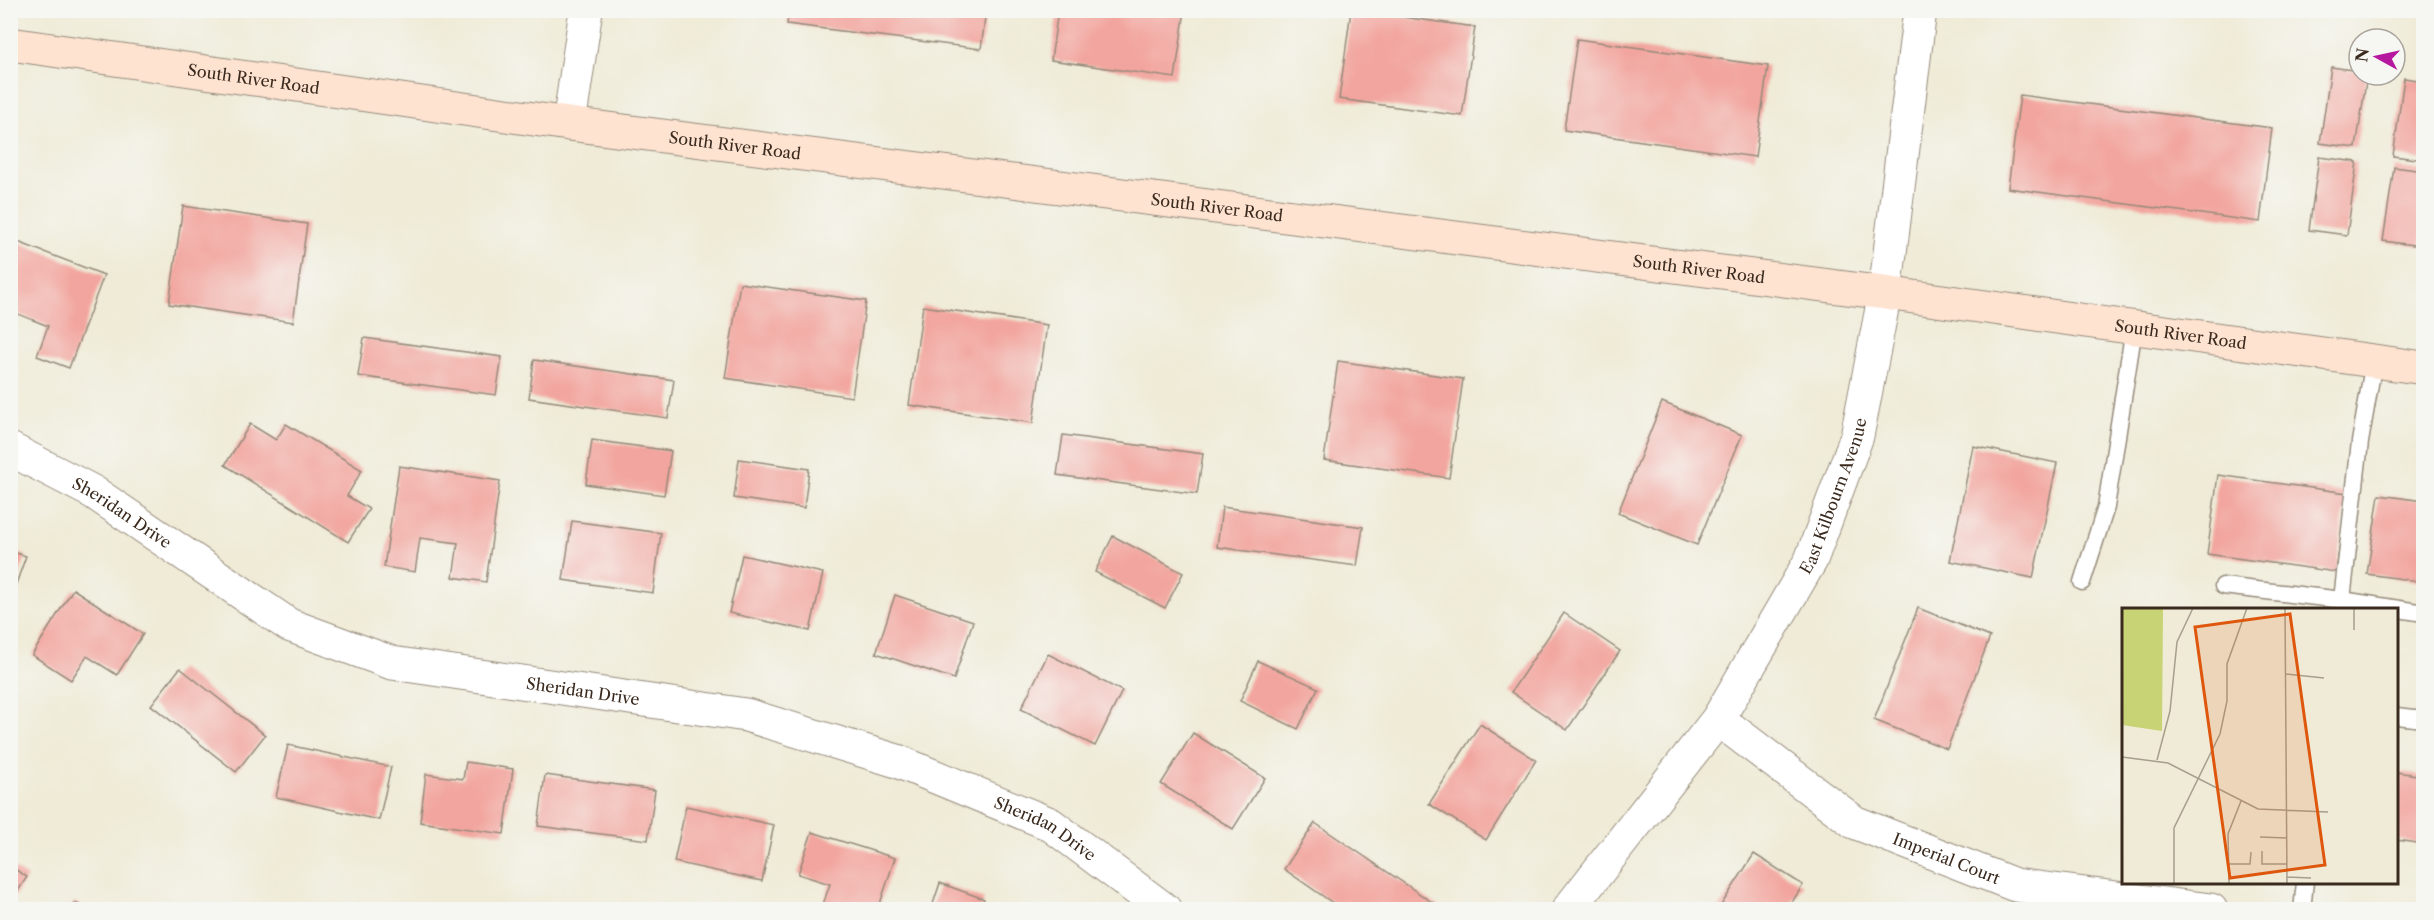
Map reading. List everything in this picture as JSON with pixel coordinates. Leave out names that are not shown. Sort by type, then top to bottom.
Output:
[{"type":"street","points":[[569,124],[586,10]]},
{"type":"street","name":"East Kilbourn Avenue","points":[[1569,909],[1718,719],[1811,560],[1857,436],[1885,293],[1920,10]]},
{"type":"street","name":"South River Road","points":[[10,44],[569,124],[1885,293],[2424,368]]},
{"type":"street","name":"Sheridan Drive","points":[[10,449],[93,492],[289,625],[392,663],[746,715],[897,761],[1050,824],[1165,909]]},
{"type":"street","name":"Imperial Court","points":[[1718,719],[1854,822],[2015,885],[2211,909]]},
{"type":"lane","points":[[2082,582],[2106,507],[2134,328]]},
{"type":"lane","points":[[2342,600],[2360,442],[2374,361]]},
{"type":"lane","points":[[2223,586],[2392,608]]},
{"type":"lane","points":[[2398,609],[2424,613]]},
{"type":"lane","points":[[2398,716],[2424,719]]},
{"type":"lane","points":[[2302,909],[2306,884]]},
{"type":"building","points":[[789,10],[986,10],[981,49],[787,24]]},
{"type":"building","points":[[1058,10],[1185,10],[1175,78],[1051,60]]},
{"type":"building","points":[[1351,10],[1475,27],[1462,116],[1339,99]]},
{"type":"building","points":[[1577,39],[1768,66],[1755,157],[1564,130]]},
{"type":"building","points":[[2331,67],[2347,69],[2347,87],[2365,87],[2356,148],[2320,143]]},
{"type":"building","points":[[2407,78],[2424,81],[2424,160],[2393,156],[2403,87],[2407,87]]},
{"type":"building","points":[[2020,95],[2272,128],[2260,222],[2008,188]]},
{"type":"building","points":[[2319,157],[2357,162],[2347,235],[2309,230]]},
{"type":"building","points":[[2394,167],[2424,171],[2424,226],[2421,246],[2383,241]]},
{"type":"building","points":[[183,206],[307,224],[293,322],[169,304]]},
{"type":"building","points":[[10,239],[104,275],[69,368],[37,356],[48,326],[13,312],[10,318]]},
{"type":"building","points":[[740,283],[866,301],[852,397],[725,378]]},
{"type":"building","points":[[923,306],[1047,325],[1033,423],[909,405]]},
{"type":"building","points":[[364,338],[502,357],[496,395],[358,376]]},
{"type":"building","points":[[534,360],[674,380],[668,418],[529,398]]},
{"type":"building","points":[[1338,361],[1463,379],[1449,478],[1324,460]]},
{"type":"building","points":[[1662,402],[1742,435],[1697,545],[1618,513]]},
{"type":"building","points":[[250,424],[276,440],[286,424],[362,470],[347,496],[369,509],[348,542],[225,465]]},
{"type":"building","points":[[1063,435],[1203,454],[1197,494],[1057,475]]},
{"type":"building","points":[[592,440],[671,451],[664,495],[586,484]]},
{"type":"building","points":[[1973,446],[2057,463],[2033,578],[1950,561]]},
{"type":"building","points":[[739,459],[809,469],[804,508],[734,498]]},
{"type":"building","points":[[399,466],[500,481],[486,582],[453,577],[458,543],[420,538],[415,572],[384,567]]},
{"type":"building","points":[[2218,475],[2347,493],[2336,572],[2207,554]]},
{"type":"building","points":[[2379,495],[2424,501],[2424,582],[2367,574]]},
{"type":"building","points":[[1222,507],[1363,527],[1357,566],[1217,547]]},
{"type":"building","points":[[572,521],[661,533],[653,593],[563,580]]},
{"type":"building","points":[[1113,536],[1183,573],[1165,608],[1095,572]]},
{"type":"building","points":[[10,551],[26,556],[11,598],[10,598]]},
{"type":"building","points":[[742,555],[823,573],[810,631],[729,613]]},
{"type":"building","points":[[73,589],[143,634],[117,675],[87,656],[71,680],[32,655]]},
{"type":"building","points":[[895,595],[973,621],[954,679],[876,653]]},
{"type":"building","points":[[1918,608],[1990,637],[1947,749],[1874,720]]},
{"type":"building","points":[[1564,613],[1620,651],[1567,730],[1511,692]]},
{"type":"building","points":[[1048,654],[1122,691],[1095,746],[1021,709]]},
{"type":"building","points":[[1258,661],[1318,688],[1298,729],[1240,701]]},
{"type":"building","points":[[180,668],[265,735],[236,772],[151,705]]},
{"type":"building","points":[[1480,724],[1536,760],[1486,840],[1429,804]]},
{"type":"building","points":[[1193,733],[1265,778],[1233,829],[1161,784]]},
{"type":"building","points":[[288,745],[391,767],[379,820],[276,797]]},
{"type":"building","points":[[466,762],[513,769],[504,834],[420,822],[426,774],[463,779]]},
{"type":"building","points":[[2398,772],[2424,776],[2424,844],[2398,840]]},
{"type":"building","points":[[545,775],[655,790],[648,840],[538,826]]},
{"type":"building","points":[[686,806],[774,825],[762,881],[674,862]]},
{"type":"building","points":[[1315,823],[1439,907],[1437,910],[1343,910],[1284,869]]},
{"type":"building","points":[[812,832],[895,858],[878,910],[821,910],[830,884],[798,874]]},
{"type":"building","points":[[1754,854],[1803,885],[1787,910],[1718,910]]},
{"type":"building","points":[[10,866],[27,877],[10,903]]},
{"type":"building","points":[[940,883],[984,899],[980,910],[931,910]]},
{"type":"building","points":[[75,902],[86,910],[70,910]]}]
